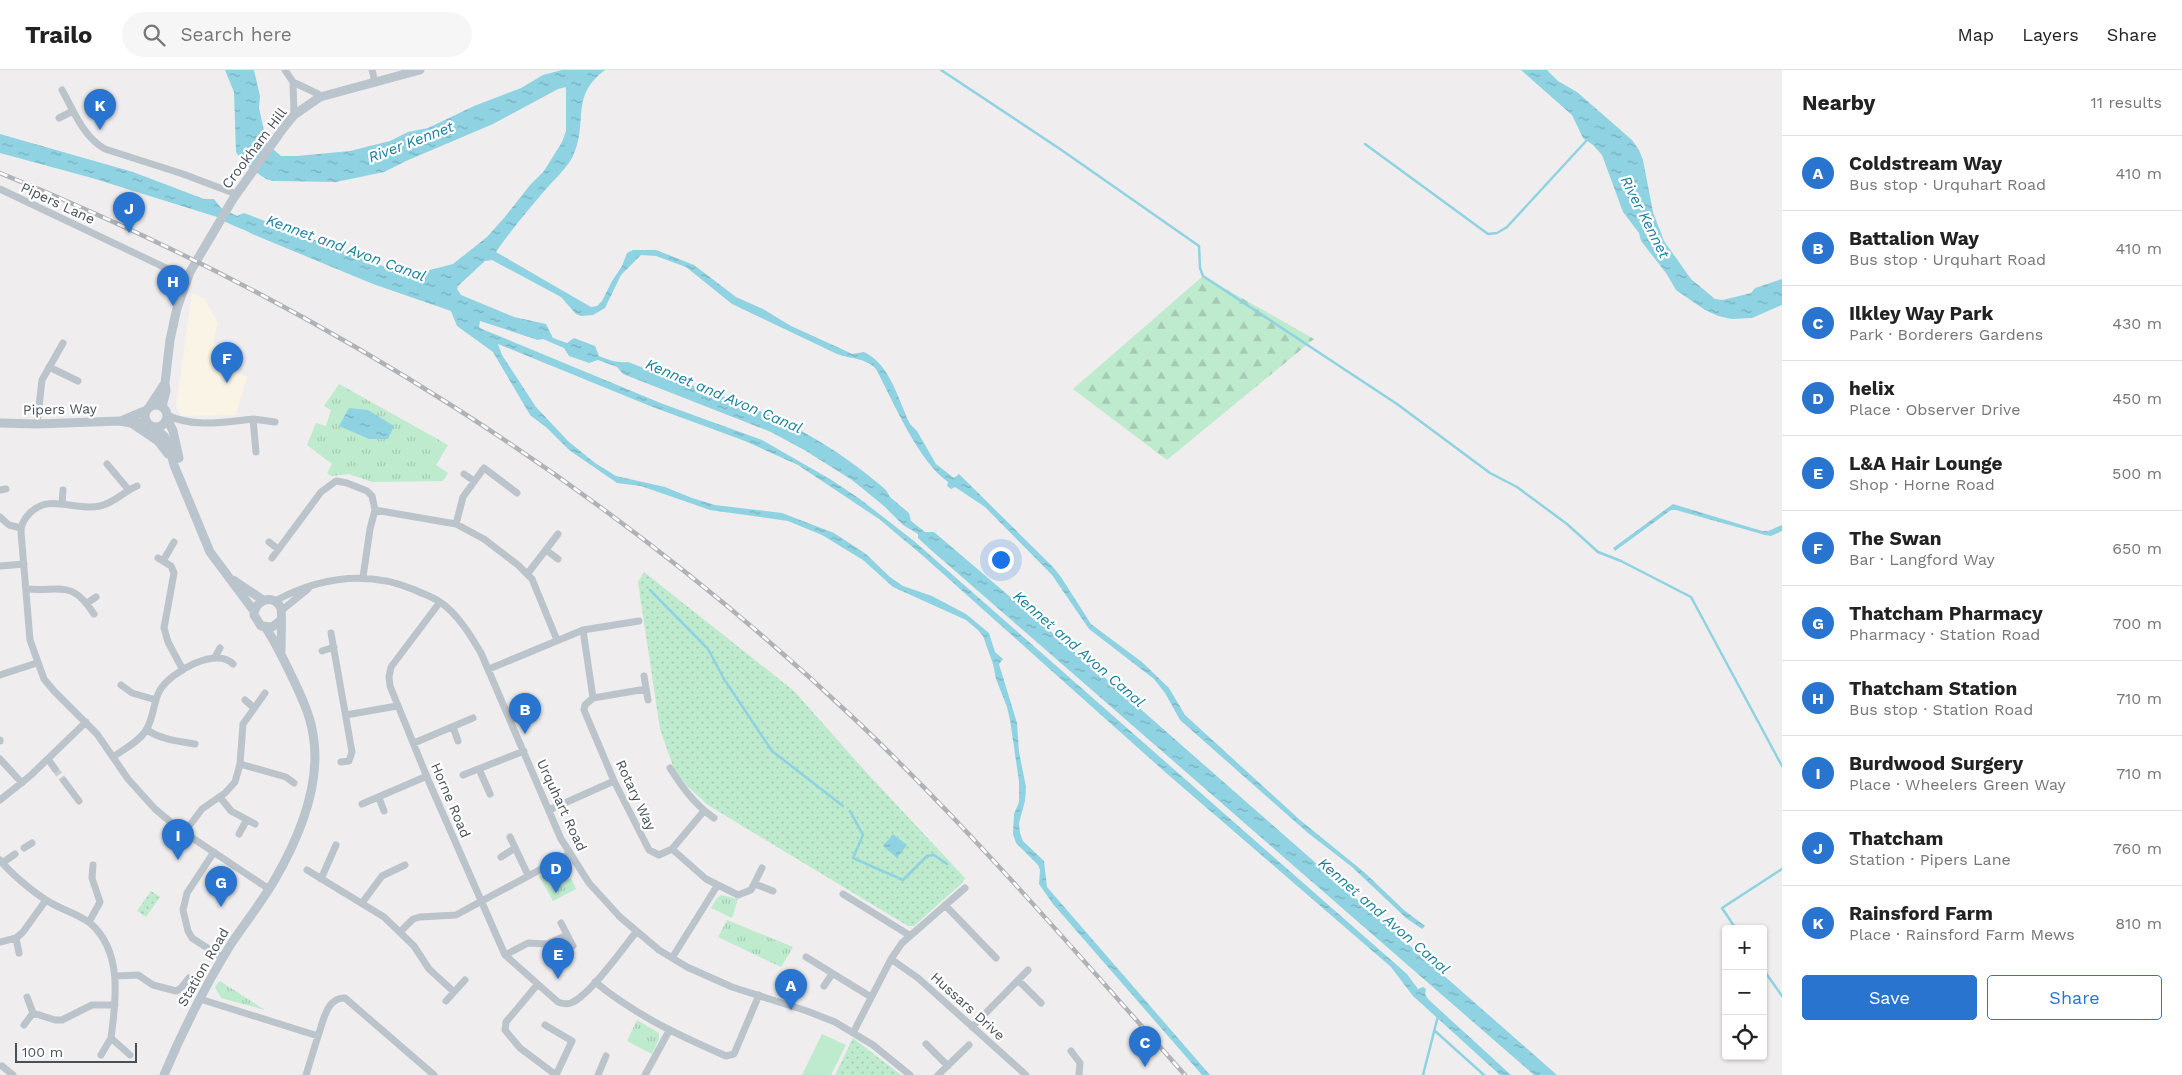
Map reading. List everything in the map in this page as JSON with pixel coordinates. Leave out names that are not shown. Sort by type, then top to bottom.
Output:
[{"type":"street","points":[[285,70],[293,82],[318,94],[320,97]]},
{"type":"street","points":[[372,70],[375,82]]},
{"type":"street","name":"Crookham Hill","points":[[187,278],[234,197],[294,115],[320,97],[420,70]]},
{"type":"street","points":[[293,82],[294,115]]},
{"type":"street","points":[[62,90],[89,137],[105,149],[183,174],[234,197]]},
{"type":"street","points":[[59,118],[73,111]]},
{"type":"street","name":"Pipers Lane","points":[[0,189],[187,278]]},
{"type":"street","points":[[148,408],[162,406],[165,396],[172,331],[180,296],[187,278]]},
{"type":"street","points":[[37,424],[42,380],[63,343]]},
{"type":"street","points":[[49,367],[78,381]]},
{"type":"street","points":[[165,383],[148,408],[145,417],[151,425],[164,424],[167,417],[179,421],[201,422],[253,419],[274,422]]},
{"type":"street","name":"Station Road","points":[[162,406],[173,431],[185,487]]},
{"type":"street","name":"Pipers Way","points":[[120,421],[148,408]]},
{"type":"street","points":[[253,419],[256,452]]},
{"type":"street","name":"Pipers Way","points":[[0,423],[37,424],[120,421],[151,425]]},
{"type":"street","points":[[132,424],[158,441],[174,465]]},
{"type":"street","name":"Station Road","points":[[151,425],[164,436],[169,446],[174,465],[185,487],[206,544],[254,611],[258,624],[266,628],[281,651],[309,718],[314,743],[315,763],[302,824],[269,889],[222,958],[200,999],[164,1075]]},
{"type":"street","points":[[107,464],[128,489]]},
{"type":"street","points":[[456,524],[463,497],[484,468],[517,493]]},
{"type":"street","points":[[464,474],[474,481]]},
{"type":"street","points":[[272,558],[321,492],[336,482],[347,483],[368,491],[372,496],[375,510],[370,529],[363,577]]},
{"type":"street","points":[[137,486],[128,489],[116,500],[99,507],[77,507],[54,503],[41,505],[27,516],[21,528],[30,640],[37,663],[44,678],[54,691],[86,722],[144,800],[184,833],[269,889]]},
{"type":"street","points":[[62,504],[63,490]]},
{"type":"street","points":[[375,510],[456,524],[484,539],[528,573],[535,584],[557,640]]},
{"type":"street","points":[[0,517],[9,525],[21,528]]},
{"type":"street","points":[[528,573],[558,534]]},
{"type":"street","points":[[174,542],[161,559],[171,566],[174,578],[164,632],[183,670]]},
{"type":"street","points":[[269,542],[278,549]]},
{"type":"street","points":[[546,550],[558,559]]},
{"type":"street","points":[[0,566],[24,564]]},
{"type":"street","name":"Station Road","points":[[229,576],[263,600]]},
{"type":"street","name":"Urquhart Road","points":[[275,601],[294,591],[312,586],[336,580],[363,577],[394,582],[440,602],[468,633],[489,669],[549,810],[570,854],[599,895],[636,932],[672,958],[707,977],[823,1017],[884,1053],[910,1075]]},
{"type":"street","name":"Urquhart Road","points":[[282,610],[312,586]]},
{"type":"street","points":[[26,588],[69,590],[78,594],[94,614]]},
{"type":"street","points":[[87,603],[96,597]]},
{"type":"street","points":[[254,611],[263,600],[275,601],[282,610]]},
{"type":"street","name":"Horne Road","points":[[440,602],[391,667],[389,682],[397,706],[505,955],[553,999],[564,1004],[574,1002],[595,982]]},
{"type":"street","name":"Station Road","points":[[281,651],[280,621],[282,610]]},
{"type":"street","points":[[266,628],[275,626],[280,621]]},
{"type":"street","points":[[489,669],[583,630],[638,621]]},
{"type":"street","name":"Rotary Way","points":[[583,630],[593,698],[585,705],[584,710],[614,781],[649,850],[659,855],[672,849]]},
{"type":"street","points":[[332,633],[352,756],[349,761],[341,762]]},
{"type":"street","points":[[322,651],[334,647]]},
{"type":"street","points":[[215,657],[220,648]]},
{"type":"street","points":[[113,757],[147,730],[156,700],[164,685],[183,670],[215,657],[226,658],[233,664]]},
{"type":"street","points":[[0,675],[37,663]]},
{"type":"street","points":[[644,676],[648,700]]},
{"type":"street","points":[[121,685],[132,693],[156,700]]},
{"type":"street","points":[[593,698],[646,689]]},
{"type":"street","points":[[184,833],[202,809],[220,797],[235,782],[240,764],[242,724],[265,693]]},
{"type":"street","points":[[245,700],[253,707]]},
{"type":"street","points":[[346,715],[397,706]]},
{"type":"street","points":[[414,744],[473,718]]},
{"type":"street","points":[[0,800],[22,783],[86,722]]},
{"type":"street","points":[[453,726],[458,741]]},
{"type":"street","points":[[147,730],[163,739],[180,740],[195,744]]},
{"type":"street","points":[[463,775],[524,751]]},
{"type":"street","points":[[0,759],[22,783]]},
{"type":"street","points":[[48,759],[56,769]]},
{"type":"street","points":[[240,764],[288,773],[294,783]]},
{"type":"street","points":[[670,768],[696,803],[714,818]]},
{"type":"street","points":[[479,769],[490,794]]},
{"type":"street","points":[[362,804],[427,776]]},
{"type":"street","points":[[64,781],[79,801]]},
{"type":"street","points":[[549,810],[614,781]]},
{"type":"street","points":[[220,797],[231,811],[246,821],[255,824]]},
{"type":"street","points":[[379,798],[384,811]]},
{"type":"street","points":[[704,811],[672,849],[695,871],[717,886],[738,895],[748,892],[755,884],[762,868]]},
{"type":"street","points":[[240,834],[246,821]]},
{"type":"street","points":[[510,837],[528,875]]},
{"type":"street","points":[[24,848],[32,843]]},
{"type":"street","points":[[321,879],[336,845]]},
{"type":"street","points":[[501,857],[515,848]]},
{"type":"street","points":[[214,852],[187,893],[183,910],[188,931],[192,938],[222,958]]},
{"type":"street","points":[[15,854],[1,861],[46,900],[89,922],[106,944],[112,956],[115,976],[115,1004],[111,1038],[101,1055]]},
{"type":"street","points":[[400,932],[413,919],[456,914],[570,854]]},
{"type":"street","points":[[89,922],[100,902],[89,879],[93,865]]},
{"type":"street","points":[[362,904],[382,876],[405,865]]},
{"type":"street","points":[[307,870],[384,917],[414,946],[426,965],[454,992]]},
{"type":"street","points":[[755,884],[772,891]]},
{"type":"street","points":[[672,958],[717,886]]},
{"type":"street","points":[[853,1033],[891,959],[909,935],[917,931],[965,888]]},
{"type":"street","points":[[844,894],[909,935]]},
{"type":"street","points":[[0,942],[16,938],[23,932],[46,900]]},
{"type":"street","points":[[945,905],[996,958]]},
{"type":"street","points":[[561,923],[573,946]]},
{"type":"street","points":[[636,932],[595,982],[630,1009],[669,1031],[730,1056],[734,1054],[744,1035],[760,995]]},
{"type":"street","points":[[505,955],[528,942],[547,944],[567,935]]},
{"type":"street","points":[[16,938],[19,953]]},
{"type":"street","points":[[806,957],[871,997]]},
{"type":"street","name":"Hussars Drive","points":[[891,959],[918,978],[1026,1075]]},
{"type":"street","points":[[972,1027],[1028,970]]},
{"type":"street","points":[[824,986],[832,974]]},
{"type":"street","points":[[115,976],[138,975],[153,985],[178,990],[189,978]]},
{"type":"street","points":[[446,1001],[465,980]]},
{"type":"street","points":[[1018,980],[1041,1003]]},
{"type":"street","points":[[148,992],[153,985]]},
{"type":"street","points":[[537,985],[506,1022],[504,1030],[524,1052],[556,1075],[572,1041],[544,1025]]},
{"type":"street","points":[[27,997],[33,1013]]},
{"type":"street","points":[[306,1075],[330,1005],[336,999],[345,998],[434,1075]]},
{"type":"street","points":[[200,999],[318,1036]]},
{"type":"street","points":[[33,1013],[55,1020],[62,1020],[92,1005],[115,1004]]},
{"type":"street","points":[[24,1025],[33,1013]]},
{"type":"street","points":[[645,1075],[669,1031]]},
{"type":"street","points":[[111,1038],[130,1055]]},
{"type":"street","points":[[926,1044],[948,1066]]},
{"type":"street","points":[[938,1075],[969,1045]]},
{"type":"street","points":[[1071,1051],[1080,1063],[1080,1075]]},
{"type":"street","points":[[598,1075],[606,1056]]},
{"type":"street","points":[[2,1066],[13,1075]]},
{"type":"shaded area","points":[[192,293],[205,299],[218,323],[213,342],[244,354],[237,372],[247,377],[236,415],[181,416],[176,406]]},
{"type":"green space","points":[[1203,276],[1314,339],[1167,460],[1073,389]]},
{"type":"green space","points":[[339,384],[448,445],[436,465],[448,473],[443,481],[372,482],[349,474],[331,476],[327,473],[332,464],[307,445],[316,423],[326,426],[331,410],[324,406]]},
{"type":"green space","points":[[644,572],[794,691],[865,771],[965,878],[962,883],[914,926],[908,926],[708,805],[687,786],[674,769],[660,729],[638,582]]},
{"type":"green space","points":[[553,868],[561,883],[571,878],[576,889],[553,901],[539,876]]},
{"type":"green space","points":[[151,891],[160,897],[146,917],[137,911]]},
{"type":"green space","points":[[721,895],[738,899],[732,918],[711,908]]},
{"type":"green space","points":[[727,920],[793,947],[781,967],[718,937]]},
{"type":"green space","points":[[220,981],[265,1010],[221,998],[215,987]]},
{"type":"green space","points":[[637,1020],[659,1033],[659,1039],[652,1054],[627,1041]]},
{"type":"green space","points":[[822,1034],[846,1045],[831,1075],[802,1075]]},
{"type":"green space","points":[[853,1038],[901,1075],[835,1075]]},
{"type":"water","name":"River Kennet","points":[[225,70],[254,70],[260,96],[259,108],[267,144],[281,156],[297,156],[350,151],[390,141],[408,132],[428,128],[474,106],[521,88],[543,75],[562,70],[605,70],[594,80],[583,100],[580,132],[573,156],[496,252],[591,307],[597,306],[602,301],[622,266],[627,253],[633,250],[656,250],[694,265],[736,297],[763,309],[791,326],[852,354],[864,352],[873,358],[887,373],[910,424],[917,431],[936,464],[954,478],[959,474],[1053,567],[1091,624],[1142,662],[1169,688],[1185,715],[1300,820],[1364,872],[1404,910],[1425,926],[1422,929],[1406,918],[1352,867],[1308,833],[1180,720],[1165,693],[1154,679],[1089,629],[1052,575],[985,507],[955,487],[951,489],[947,486],[948,482],[926,460],[907,430],[876,369],[872,365],[837,354],[732,304],[686,267],[656,256],[641,255],[621,275],[605,308],[593,315],[581,316],[576,314],[561,297],[492,260],[485,261],[458,286],[457,289],[461,295],[514,317],[546,324],[553,338],[567,343],[574,338],[595,346],[599,356],[617,362],[628,362],[762,412],[805,433],[867,474],[909,513],[911,521],[925,532],[934,532],[1095,669],[1557,1075],[1534,1075],[931,550],[918,538],[918,534],[903,525],[884,506],[852,480],[771,432],[623,374],[617,367],[598,360],[589,363],[569,356],[564,348],[543,339],[538,340],[480,321],[479,327],[482,329],[663,404],[762,440],[830,479],[860,499],[914,541],[1407,974],[1418,989],[1423,987],[1426,989],[1425,994],[1428,999],[1511,1075],[1500,1075],[1413,996],[1391,967],[1165,772],[922,555],[879,519],[798,465],[745,441],[650,406],[498,344],[502,355],[536,407],[568,441],[595,463],[616,476],[665,487],[715,505],[782,513],[834,533],[866,554],[890,577],[903,586],[932,596],[966,614],[989,633],[995,652],[1003,659],[999,664],[1017,723],[1019,752],[1026,787],[1025,801],[1019,823],[1023,841],[1044,861],[1047,887],[1210,1075],[1202,1075],[1053,904],[1039,884],[1040,870],[1038,865],[1016,843],[1013,834],[1014,814],[1019,802],[1019,781],[1010,720],[983,636],[966,620],[893,587],[863,560],[822,535],[788,521],[710,510],[641,486],[617,483],[569,450],[547,428],[530,415],[493,352],[457,326],[451,311],[373,284],[252,234],[217,217],[92,178],[0,153],[0,134],[133,172],[204,199],[214,199],[221,208],[237,216],[244,213],[401,273],[422,272],[453,264],[487,237],[544,171],[562,142],[566,131],[566,87],[558,89],[493,124],[384,172],[336,182],[273,181],[266,179],[244,164],[236,152],[234,92]]},
{"type":"water","name":"River Kennet","points":[[1521,70],[1547,70],[1558,81],[1577,92],[1632,140],[1643,160],[1653,212],[1664,241],[1691,279],[1715,299],[1723,300],[1751,293],[1755,288],[1782,279],[1782,305],[1752,318],[1732,319],[1718,316],[1705,310],[1676,290],[1623,212],[1602,155],[1583,138],[1572,115]]},
{"type":"water","points":[[349,408],[368,410],[394,426],[388,439],[369,439],[339,426]]},
{"type":"water","points":[[1673,504],[1762,531],[1768,531],[1782,525],[1782,531],[1771,536],[1765,535],[1671,510],[1615,551],[1613,548]]},
{"type":"water","points":[[893,834],[907,845],[897,858],[883,846]]},
{"type":"waterway","points":[[941,70],[1060,149],[1199,246],[1200,268],[1203,276],[1397,404],[1490,473],[1517,487],[1567,524],[1598,552],[1621,561],[1691,597],[1782,766]]},
{"type":"waterway","points":[[1365,144],[1488,234],[1497,233],[1507,227],[1587,140]]},
{"type":"waterway","points":[[650,590],[708,649],[724,679],[772,751],[843,806]]},
{"type":"waterway","points":[[850,811],[863,835],[853,858],[903,880],[927,856],[934,855],[947,864]]},
{"type":"waterway","points":[[1733,925],[1722,908],[1782,869]]},
{"type":"waterway","points":[[1764,970],[1782,996]]},
{"type":"waterway","points":[[1423,1075],[1438,1016]]},
{"type":"waterway","points":[[1435,1031],[1484,1075]]},
{"type":"tunnel","points":[[55,769],[64,781]]},
{"type":"railway","points":[[0,173],[118,224],[234,280],[347,342],[456,408],[563,480],[666,557],[766,639],[861,725],[904,767],[986,853],[1185,1075]]},
{"type":"place","name":"Rainsford Farm","points":[[100,130]]},
{"type":"place","name":"Thatcham","points":[[129,233]]},
{"type":"place","name":"Thatcham Station","points":[[173,306]]},
{"type":"place","name":"The Swan","points":[[227,383]]},
{"type":"place","name":"Battalion Way","points":[[525,734]]},
{"type":"place","name":"Burdwood Surgery","points":[[178,860]]},
{"type":"place","name":"helix","points":[[556,893]]},
{"type":"place","name":"Thatcham Pharmacy","points":[[221,907]]},
{"type":"place","name":"L&A Hair Lounge","points":[[558,979]]},
{"type":"place","name":"Coldstream Way","points":[[791,1010]]},
{"type":"place","name":"Ilkley Way Park","points":[[1145,1067]]},
{"type":"water label","name":"Kennet and Avon Canal","points":[[346,248]]},
{"type":"water label","name":"Kennet and Avon Canal","points":[[724,396]]},
{"type":"water label","name":"Kennet and Avon Canal","points":[[1079,649]]},
{"type":"water label","name":"Kennet and Avon Canal","points":[[1384,916]]}]
